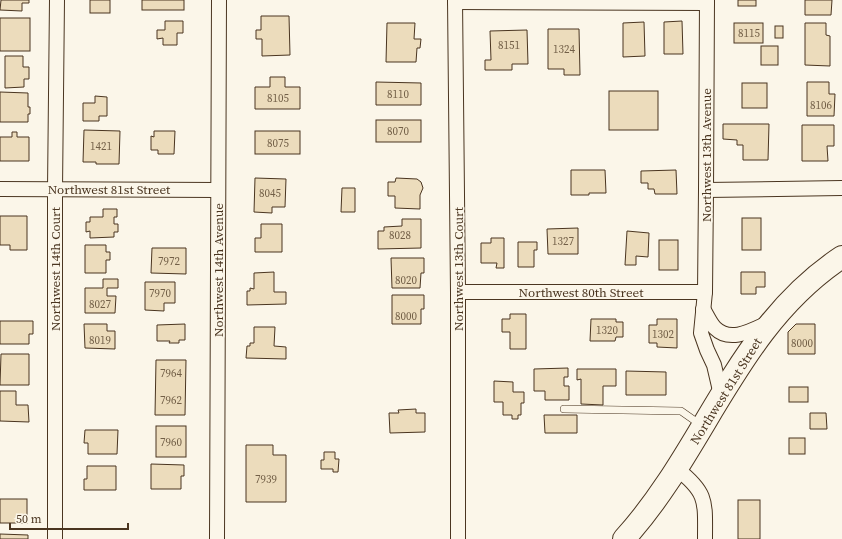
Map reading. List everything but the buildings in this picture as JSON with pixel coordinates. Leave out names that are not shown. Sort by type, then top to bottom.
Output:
[{"type":"main road","name":"Northwest 81st Street","points":[[624,539],[648,511],[677,469],[745,357],[771,322],[798,292],[842,256]]},
{"type":"street","name":"Northwest 14th Court","points":[[55,539],[55,189],[57,0]]},
{"type":"street","name":"Northwest 14th Avenue","points":[[217,539],[219,0]]},
{"type":"street","points":[[455,1],[707,2]]},
{"type":"street","name":"Northwest 13th Court","points":[[455,1],[458,292],[458,539]]},
{"type":"street","name":"Northwest 13th Avenue","points":[[707,2],[704,309],[701,333],[714,365],[721,395]]},
{"type":"street","points":[[706,190],[842,188]]},
{"type":"street","name":"Northwest 81st Street","points":[[0,189],[218,190]]},
{"type":"street","name":"Northwest 80th Street","points":[[458,292],[704,292]]},
{"type":"street","points":[[704,309],[715,327],[722,333],[730,335],[741,334],[771,322]]},
{"type":"street","points":[[677,469],[694,484],[703,497],[705,539]]},
{"type":"lane","points":[[564,409],[681,410],[703,426]]}]
